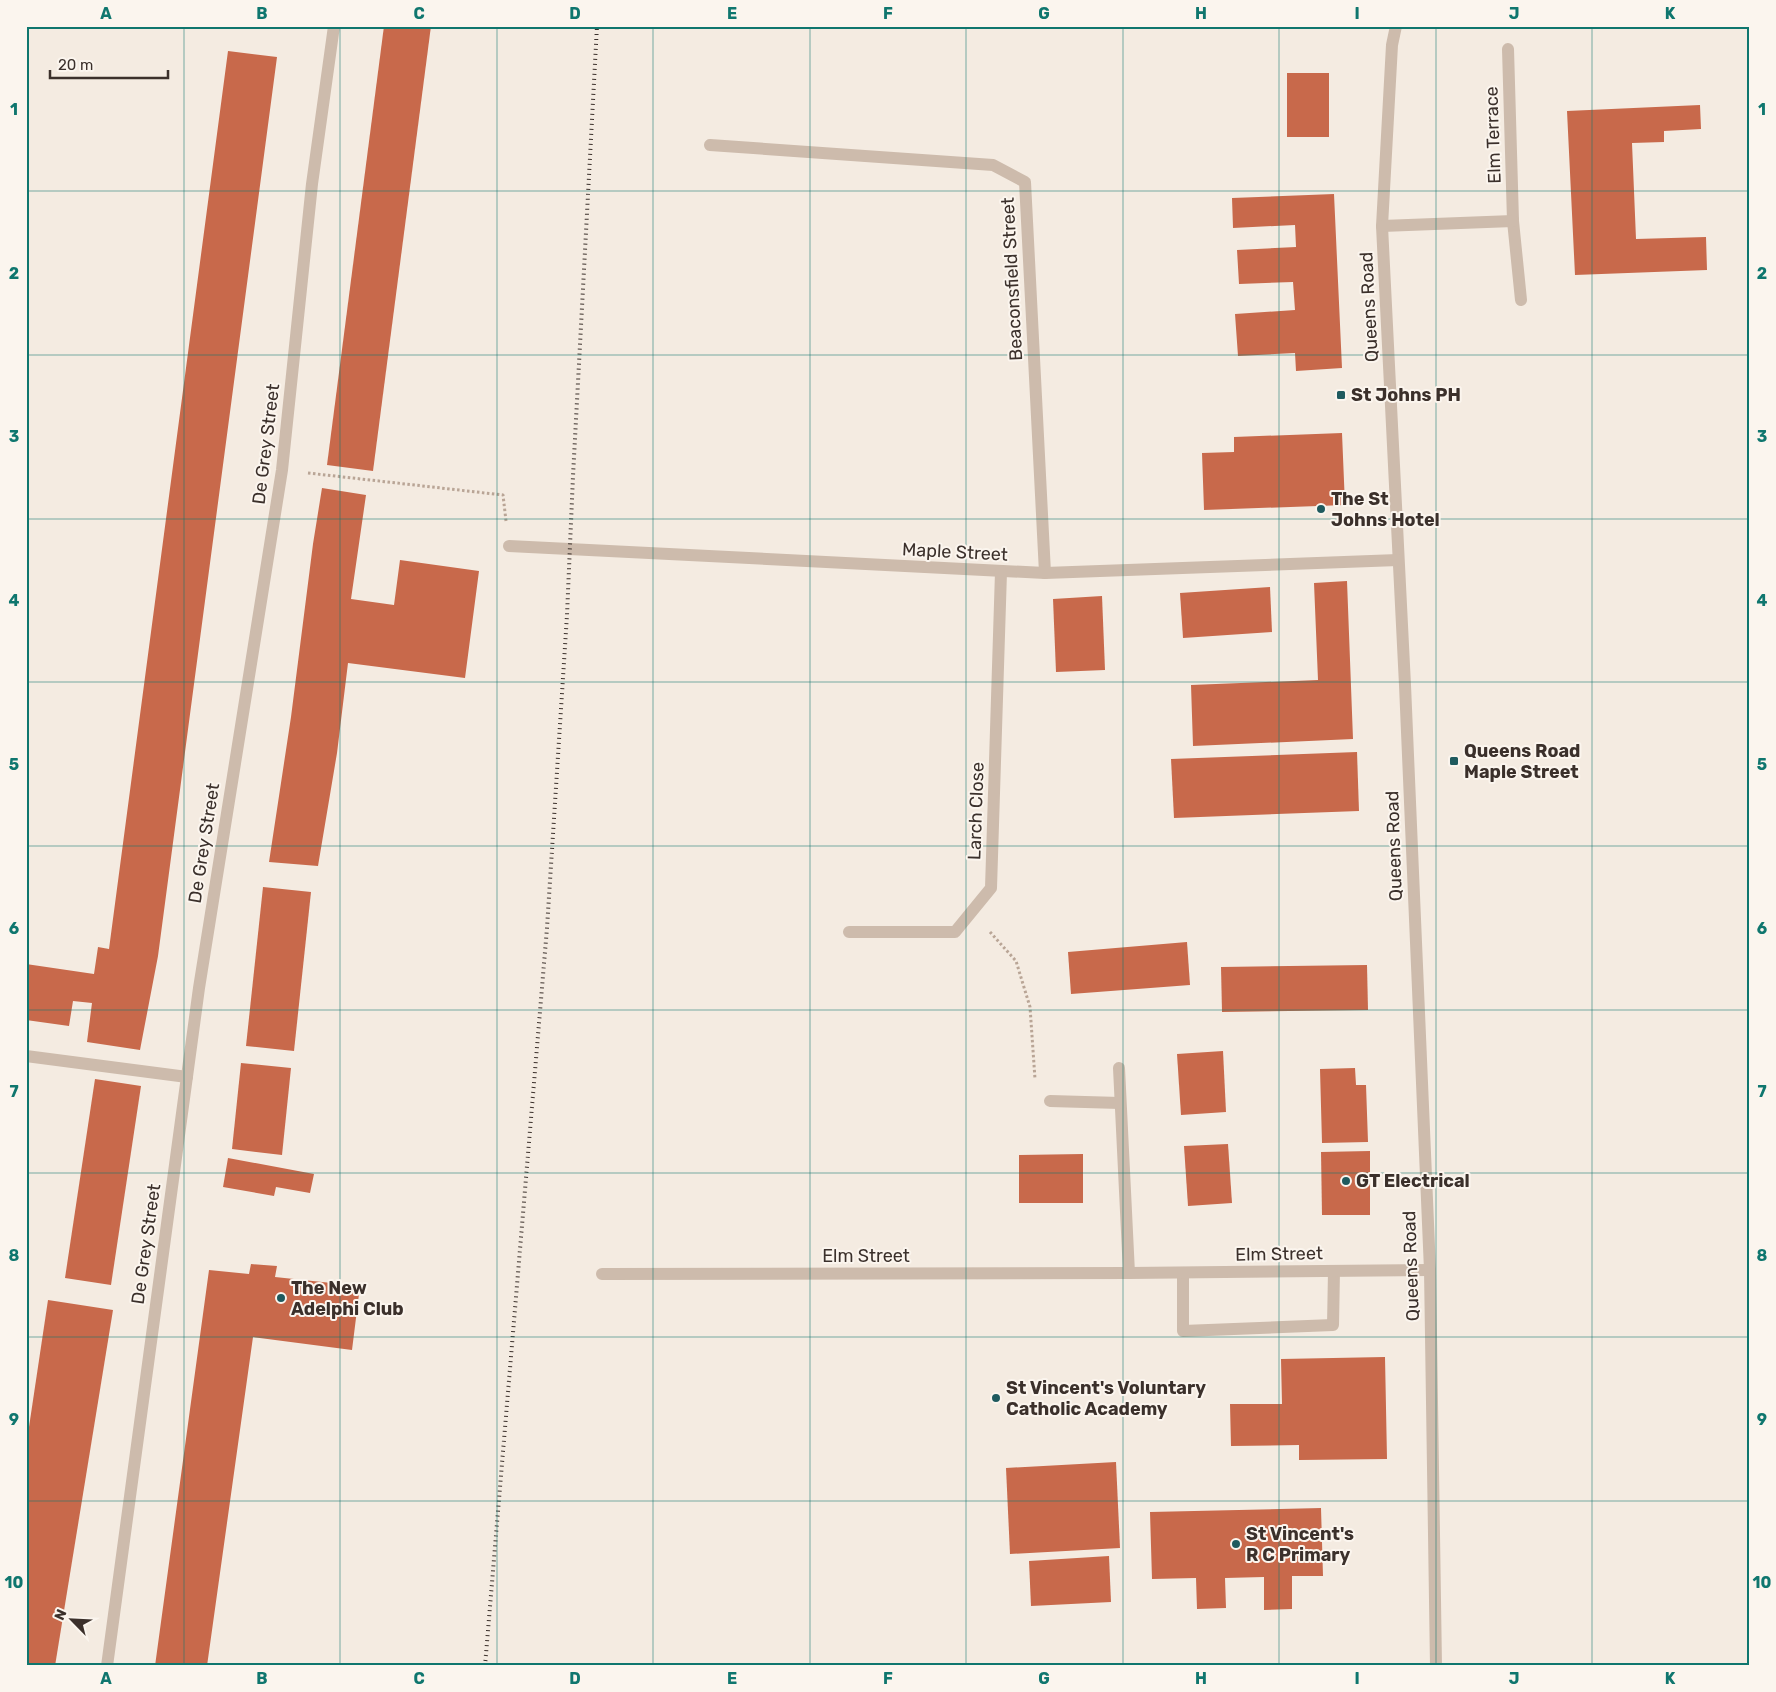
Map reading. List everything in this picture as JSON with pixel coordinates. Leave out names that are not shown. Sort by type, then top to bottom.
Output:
[{"type":"street","name":"De Grey Street","points":[[107,1666],[198,988],[282,470],[312,184],[334,26]]},
{"type":"street","name":"Queens Road","points":[[1396,26],[1392,45],[1382,226],[1430,1270],[1436,1666]]},
{"type":"street","name":"Elm Terrace","points":[[1508,49],[1513,221],[1521,300]]},
{"type":"street","name":"Beaconsfield Street","points":[[710,145],[993,165],[1025,182],[1045,573]]},
{"type":"street","points":[[1382,226],[1513,221]]},
{"type":"street","name":"Maple Street","points":[[510,546],[1045,573],[1398,560]]},
{"type":"street","name":"Larch Close","points":[[849,932],[955,932],[991,888],[1002,572]]},
{"type":"street","points":[[26,1056],[186,1077]]},
{"type":"street","points":[[1119,1068],[1129,1274]]},
{"type":"street","points":[[1050,1101],[1120,1103]]},
{"type":"street","name":"Elm Street","points":[[602,1274],[1129,1274],[1430,1270]]},
{"type":"street","points":[[1183,1273],[1183,1330],[1333,1325],[1334,1271]]},
{"type":"path","points":[[282,470],[503,495],[510,546]]},
{"type":"path","points":[[971,911],[1016,961],[1030,1007],[1035,1086],[1050,1101]]},
{"type":"building","points":[[384,26],[431,26],[373,471],[327,465]]},
{"type":"building","points":[[228,51],[277,57],[158,956],[140,1050],[87,1042],[92,1003],[73,1001],[69,1026],[26,1020],[26,964],[94,974],[98,947],[109,949]]},
{"type":"building","points":[[1287,73],[1329,73],[1329,137],[1287,137]]},
{"type":"building","points":[[1700,105],[1701,129],[1664,131],[1664,142],[1632,143],[1636,239],[1706,237],[1707,270],[1575,275],[1567,111]]},
{"type":"building","points":[[1334,194],[1342,368],[1296,371],[1295,353],[1238,356],[1235,314],[1295,310],[1293,282],[1239,284],[1237,250],[1296,247],[1295,225],[1233,228],[1232,198]]},
{"type":"building","points":[[1342,433],[1345,505],[1204,510],[1202,453],[1234,452],[1234,437]]},
{"type":"building","points":[[322,488],[366,495],[351,599],[394,605],[400,560],[479,571],[465,678],[348,663],[337,753],[318,866],[269,862]]},
{"type":"building","points":[[1347,581],[1353,739],[1193,746],[1191,685],[1318,680],[1314,583]]},
{"type":"building","points":[[1270,587],[1272,632],[1183,638],[1180,593]]},
{"type":"building","points":[[1102,596],[1105,670],[1056,672],[1053,599]]},
{"type":"building","points":[[1357,752],[1359,811],[1174,818],[1171,759]]},
{"type":"building","points":[[263,887],[311,892],[294,1051],[246,1046]]},
{"type":"building","points":[[1187,942],[1190,985],[1071,994],[1068,952]]},
{"type":"building","points":[[1367,965],[1368,1010],[1222,1012],[1221,967]]},
{"type":"building","points":[[1223,1051],[1226,1112],[1181,1115],[1177,1054]]},
{"type":"building","points":[[241,1063],[291,1068],[282,1155],[232,1149]]},
{"type":"building","points":[[1355,1068],[1356,1085],[1366,1085],[1368,1142],[1322,1143],[1320,1069]]},
{"type":"building","points":[[95,1079],[141,1086],[111,1285],[65,1278]]},
{"type":"building","points":[[1228,1144],[1232,1203],[1188,1206],[1184,1146]]},
{"type":"building","points":[[1370,1151],[1370,1215],[1322,1215],[1321,1152]]},
{"type":"building","points":[[1083,1154],[1083,1203],[1019,1203],[1019,1155]]},
{"type":"building","points":[[228,1158],[314,1174],[310,1193],[276,1187],[274,1196],[223,1187]]},
{"type":"building","points":[[251,1264],[277,1266],[275,1277],[360,1286],[352,1350],[253,1337],[207,1666],[155,1666],[209,1270],[249,1274]]},
{"type":"building","points":[[48,1300],[113,1310],[55,1666],[26,1666],[26,1447]]},
{"type":"building","points":[[1385,1357],[1387,1459],[1299,1460],[1299,1445],[1231,1446],[1230,1404],[1282,1404],[1281,1359]]},
{"type":"building","points":[[1116,1462],[1120,1548],[1010,1554],[1006,1468]]},
{"type":"building","name":"St Vincent's R C Primary","points":[[1321,1508],[1323,1576],[1292,1576],[1292,1609],[1264,1610],[1264,1577],[1225,1578],[1226,1608],[1197,1609],[1196,1578],[1152,1579],[1150,1512]]},
{"type":"building","points":[[1109,1556],[1111,1602],[1031,1606],[1029,1561]]},
{"type":"railway","points":[[485,1666],[547,928],[567,615],[597,26]]},
{"type":"place","name":"St Johns PH","points":[[1341,395]]},
{"type":"place","name":"The St Johns Hotel","points":[[1321,509]]},
{"type":"place","name":"Queens Road Maple Street","points":[[1454,761]]},
{"type":"place","name":"GT Electrical","points":[[1346,1181]]},
{"type":"place","name":"The New Adelphi Club","points":[[281,1298]]},
{"type":"place","name":"St Vincent's Voluntary Catholic Academy","points":[[996,1398]]},
{"type":"place","name":"St Vincent's R C Primary","points":[[1236,1544]]}]
